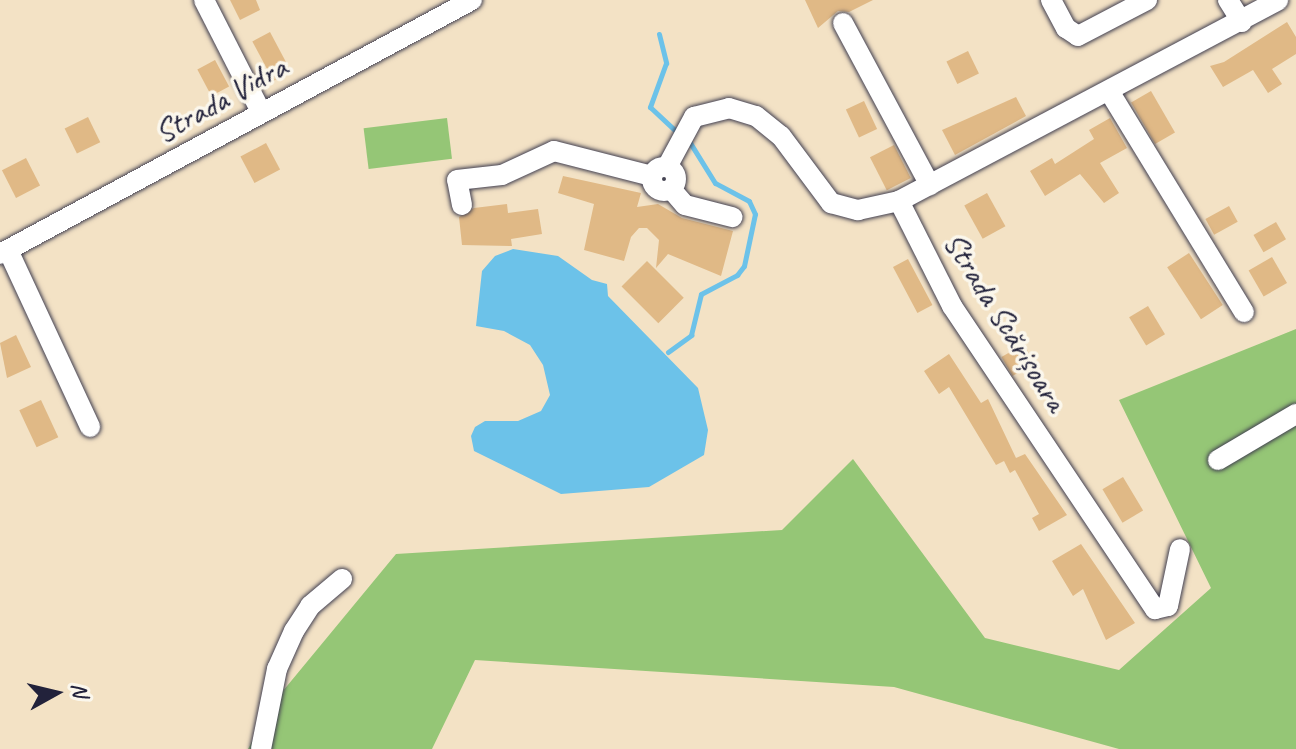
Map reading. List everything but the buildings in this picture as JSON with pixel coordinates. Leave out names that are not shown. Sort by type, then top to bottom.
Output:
[{"type":"street","points":[[204,0],[260,110]]},
{"type":"street","name":"Strada Vidra","points":[[4,252],[260,110],[472,0]]},
{"type":"street","points":[[1051,0],[1066,28],[1078,36],[1147,0]]},
{"type":"street","points":[[1228,0],[1242,22]]},
{"type":"street","points":[[732,217],[685,205],[671,189],[656,188],[660,172],[682,135],[709,109],[729,108],[756,116],[781,136],[831,203],[858,210],[899,201],[1242,22],[1278,0]]},
{"type":"street","points":[[843,23],[930,185]]},
{"type":"street","points":[[1109,91],[1244,312]]},
{"type":"street","points":[[462,205],[457,180],[502,175],[554,151],[660,172]]},
{"type":"street","name":"Strada Scărișoara","points":[[899,201],[952,306],[1155,609],[1168,606],[1180,549]]},
{"type":"street","points":[[4,252],[90,427]]},
{"type":"street","points":[[1218,460],[1296,414]]},
{"type":"street","points":[[261,749],[277,669],[294,631],[310,606],[342,579]]},
{"type":"green space","points":[[447,118],[452,159],[369,169],[364,128]]},
{"type":"green space","points":[[1296,329],[1296,749],[1119,749],[894,687],[475,660],[432,749],[248,749],[273,703],[396,554],[782,530],[853,459],[985,638],[1119,670],[1211,588],[1119,400]]},
{"type":"water","points":[[513,249],[558,256],[592,280],[607,284],[608,296],[698,388],[708,430],[704,455],[649,487],[561,494],[474,451],[471,436],[475,427],[485,421],[518,421],[541,411],[550,395],[543,365],[530,345],[504,331],[476,326],[482,271],[495,256]]},
{"type":"waterway","points":[[659,34],[666,63],[650,107],[681,136]]},
{"type":"waterway","points":[[668,352],[691,335],[701,294],[737,275],[744,266],[755,214],[749,201],[715,183],[689,141]]}]
